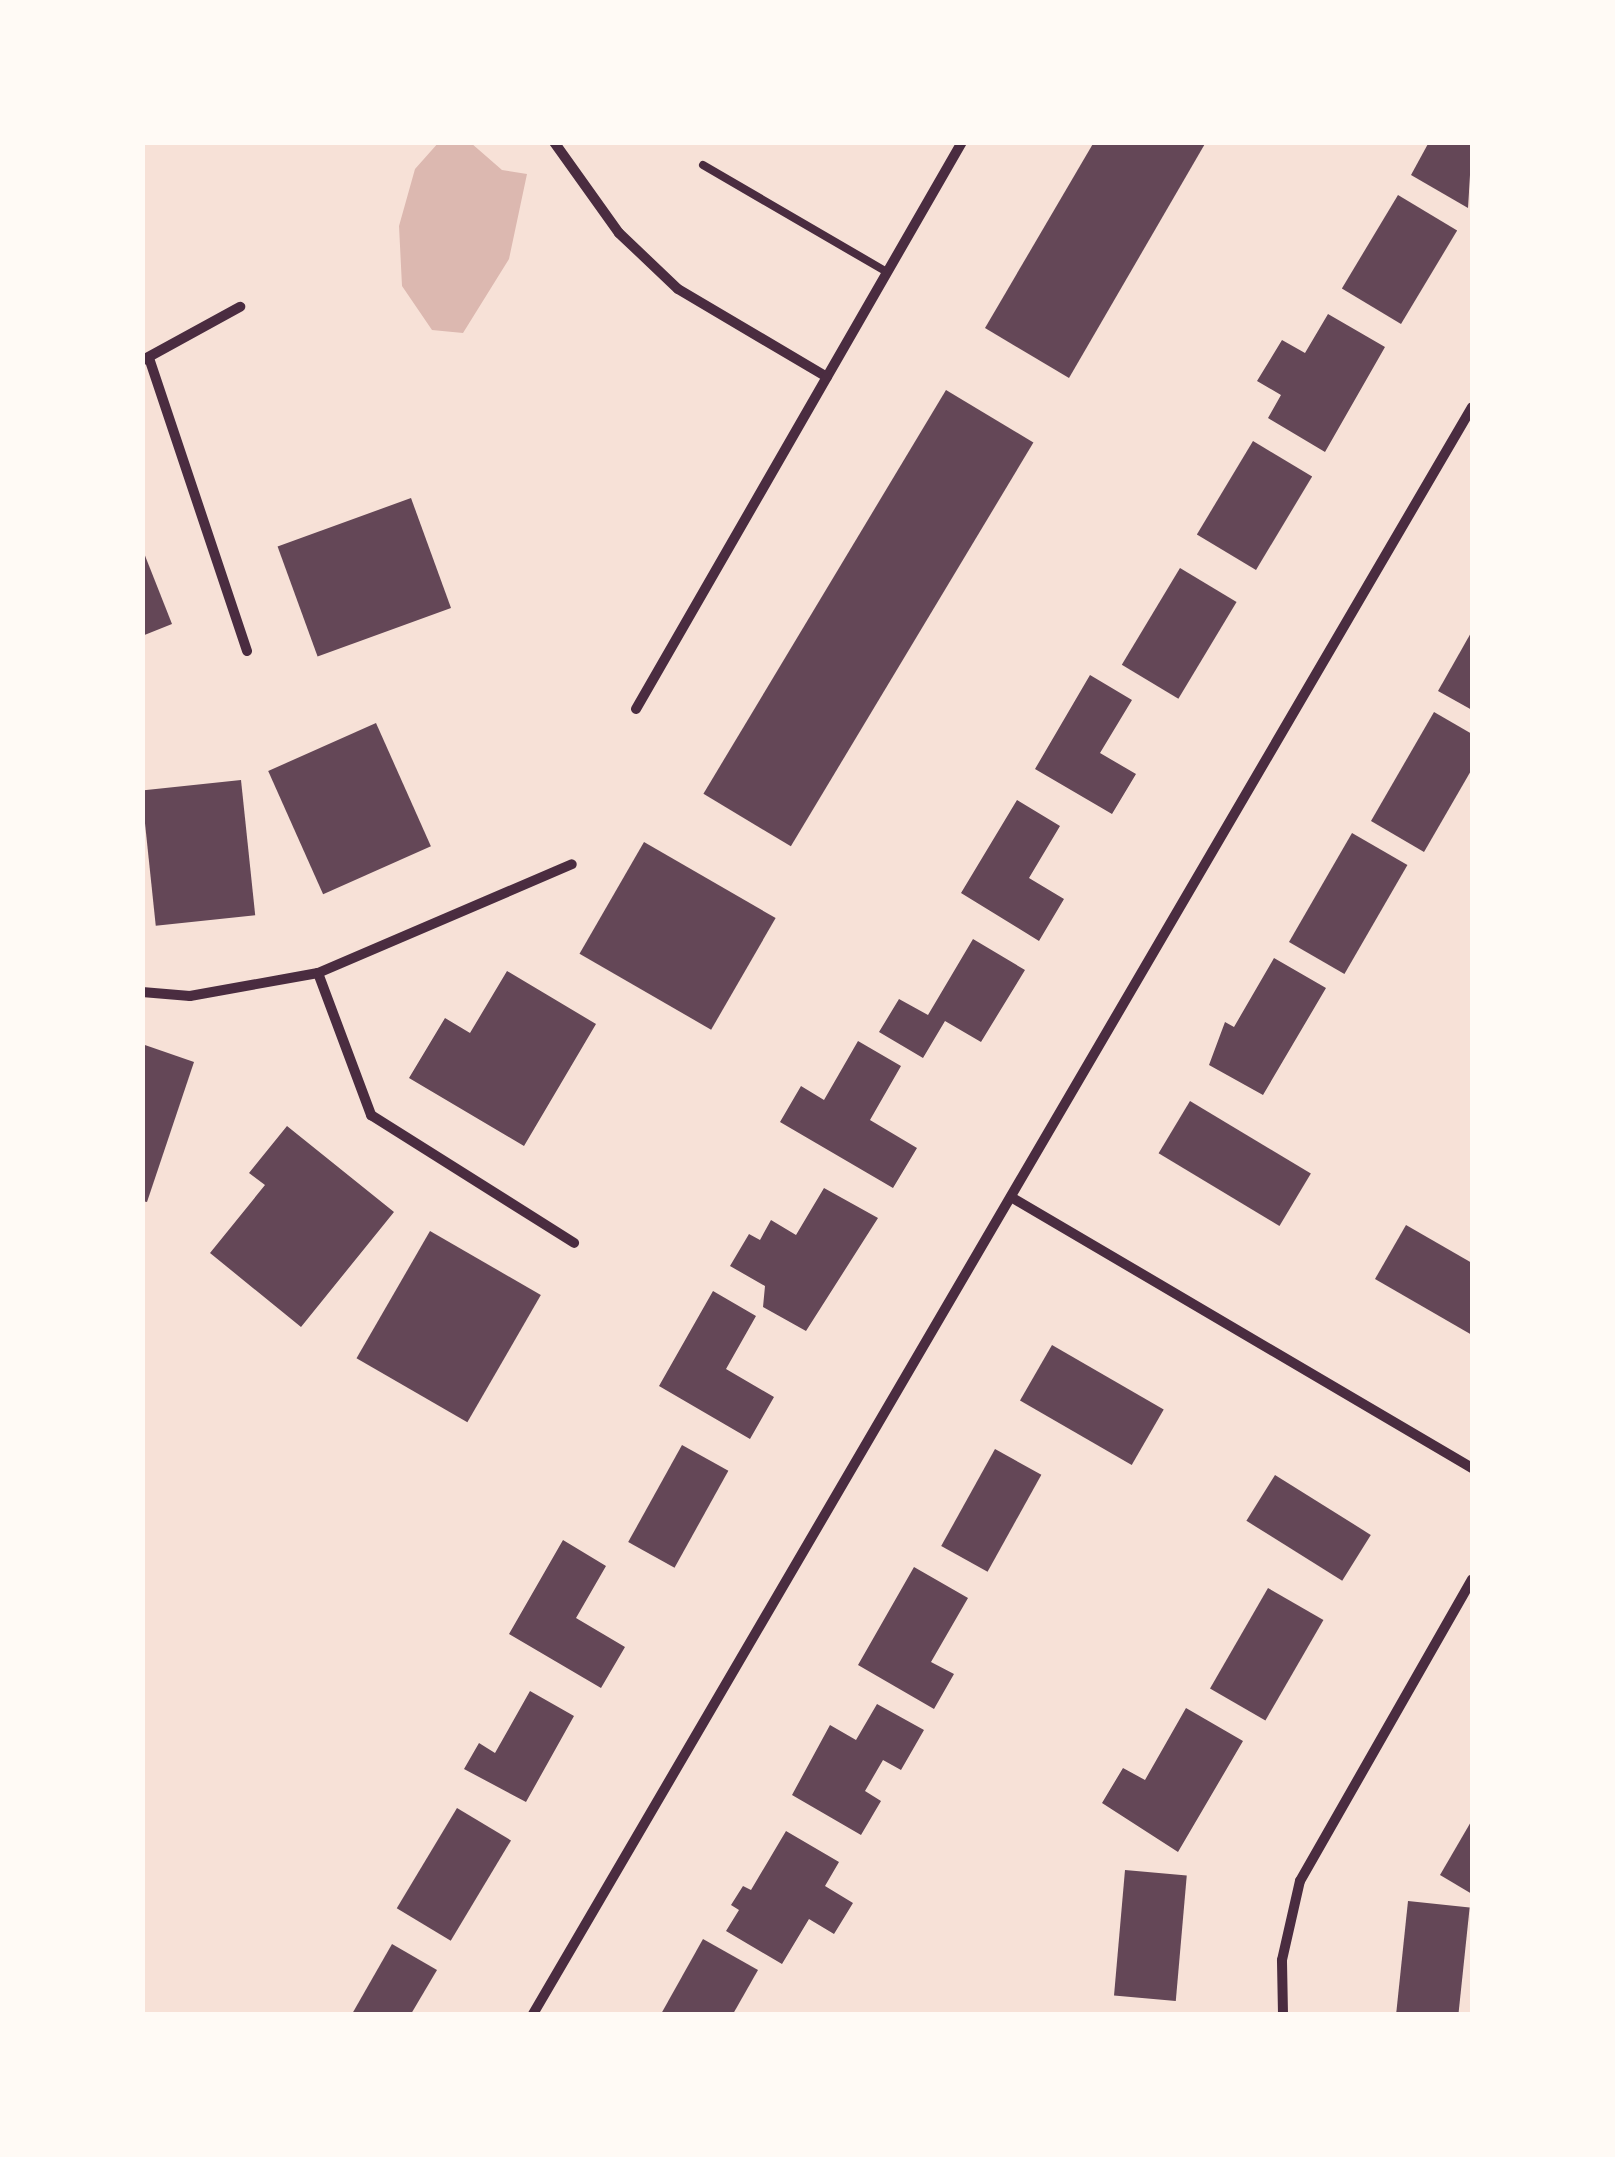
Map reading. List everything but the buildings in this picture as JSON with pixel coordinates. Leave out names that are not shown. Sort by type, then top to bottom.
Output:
[{"type":"street","points":[[554,142],[619,233],[678,289],[827,376]]},
{"type":"street","points":[[636,709],[962,142]]},
{"type":"street","points":[[240,307],[146,359],[247,651]]},
{"type":"street","points":[[532,2014],[1472,407]]},
{"type":"street","points":[[142,992],[190,996],[318,974],[572,864]]},
{"type":"street","points":[[318,974],[380,1124],[574,1243]]},
{"type":"street","points":[[1010,1197],[1472,1468]]},
{"type":"street","points":[[1283,2014],[1282,1960],[1300,1881],[1472,1580]]},
{"type":"lane","points":[[704,165],[888,272]]},
{"type":"shaded area","points":[[439,142],[471,143],[502,170],[527,174],[509,259],[463,333],[432,330],[402,286],[399,226],[415,169]]}]
